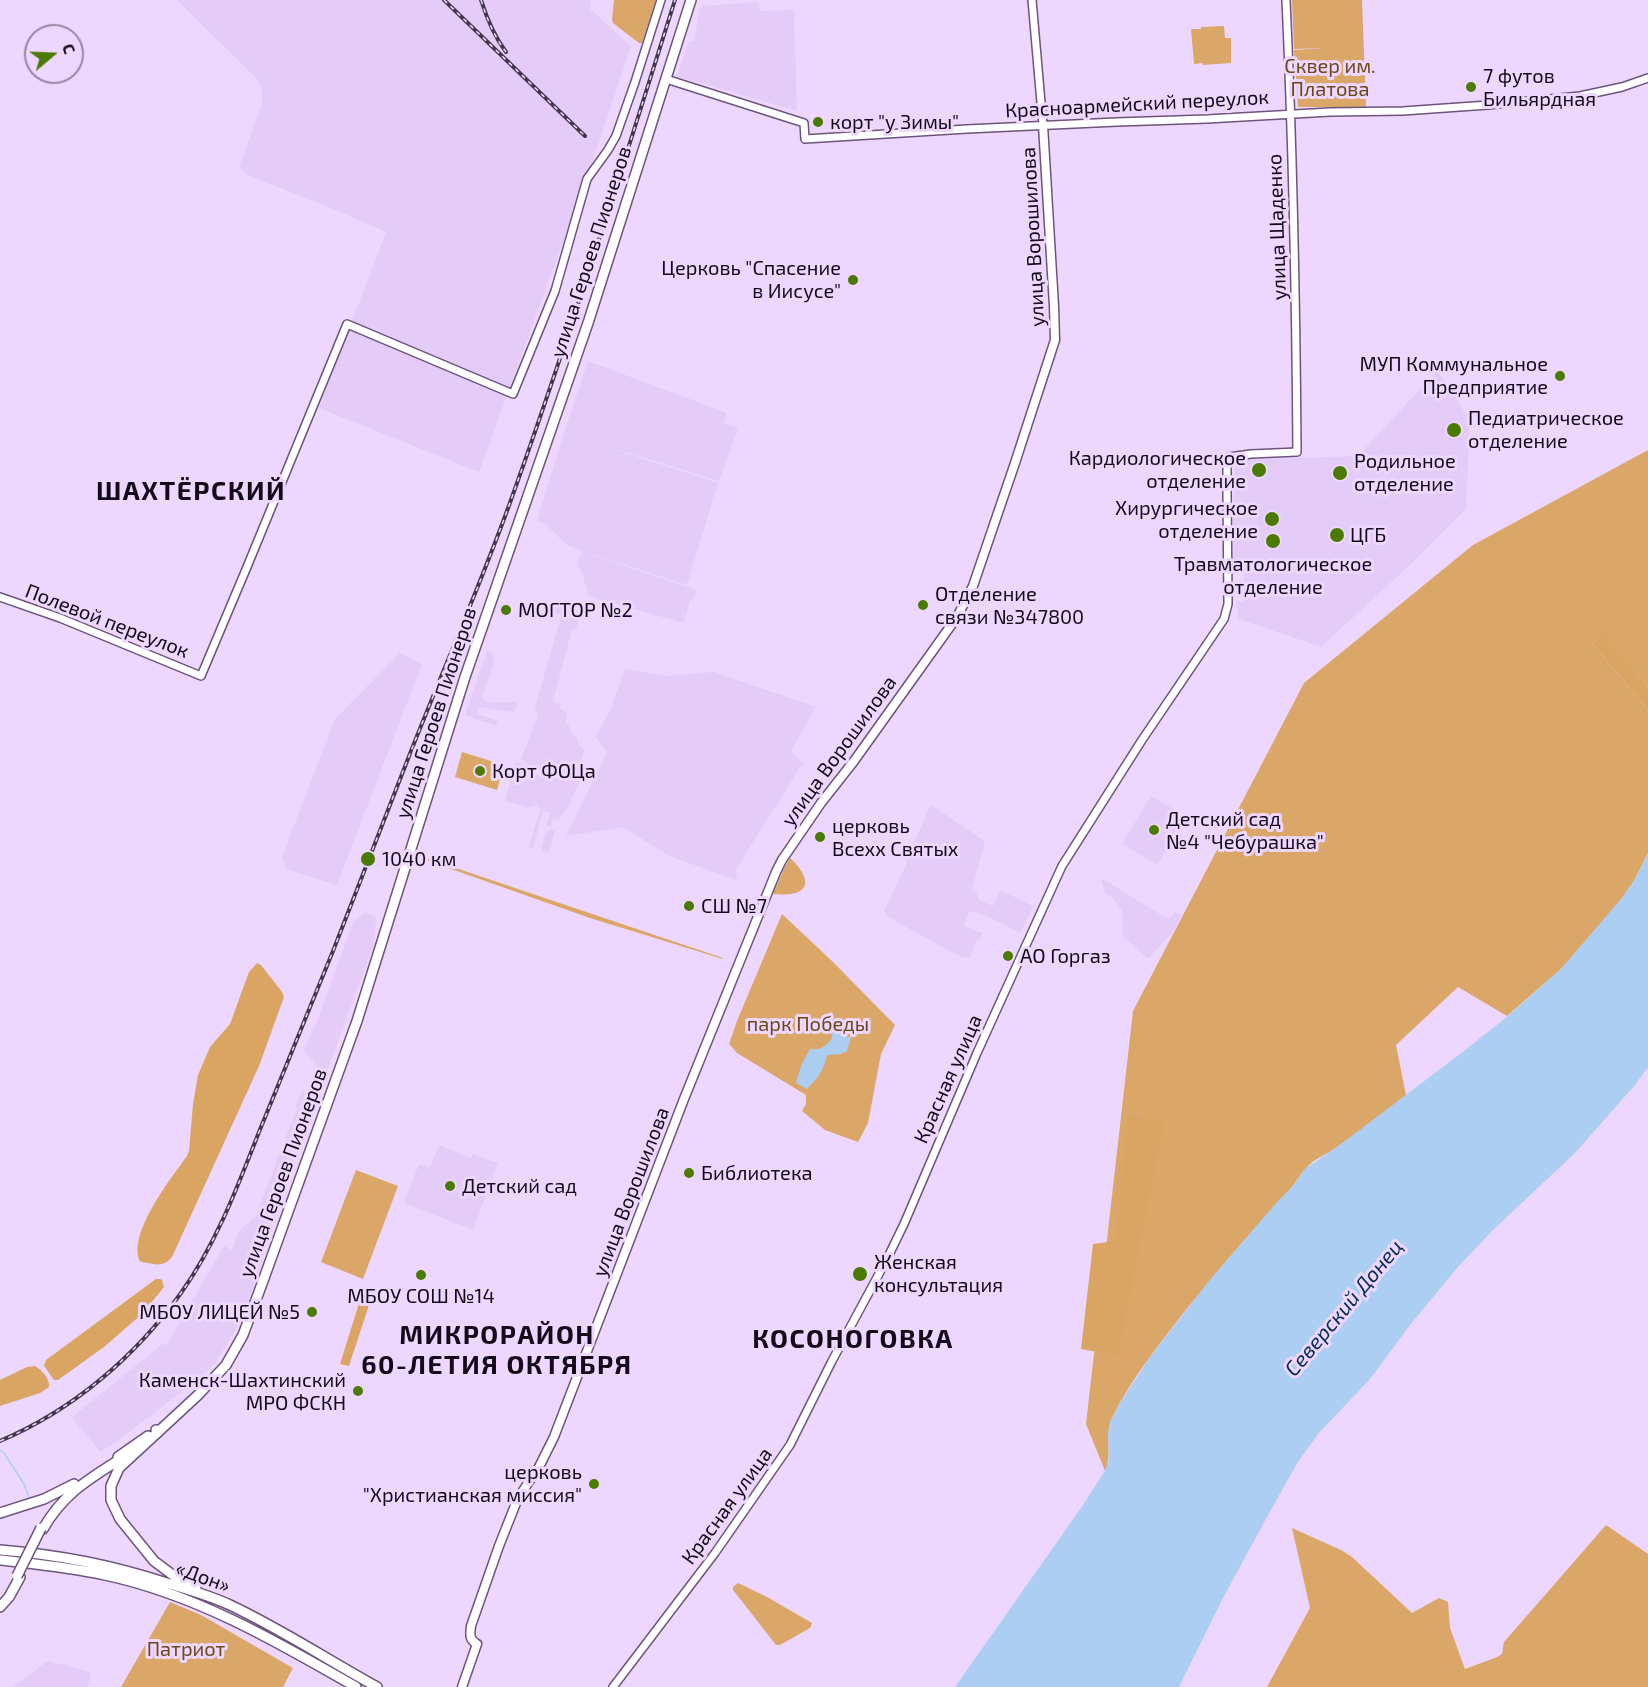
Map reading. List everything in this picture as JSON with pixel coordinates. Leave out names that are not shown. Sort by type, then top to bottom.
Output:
[{"type":"main road","name":"улица Героев Пионеров","points":[[157,1431],[217,1376],[231,1358],[243,1335],[357,1021],[465,677],[588,323],[691,0]]},
{"type":"main road","name":"улица Ворошилова","points":[[462,1687],[474,1642],[470,1634],[471,1626],[499,1546],[518,1498],[539,1467],[554,1437],[684,1099],[776,872],[821,803],[854,761],[961,611],[973,586],[1055,340],[1043,125]]},
{"type":"main road","points":[[0,1607],[9,1597],[56,1503],[68,1492],[157,1431]]},
{"type":"main road","points":[[42,1528],[58,1505],[70,1494],[157,1431]]},
{"type":"main road","points":[[157,1431],[123,1464],[116,1474],[110,1491],[113,1507],[154,1561],[174,1576],[228,1604]]},
{"type":"main road","points":[[0,1513],[56,1494],[110,1463]]},
{"type":"main road","name":"«Дон»","points":[[0,1550],[44,1553],[108,1565],[228,1604],[323,1654],[377,1687]]},
{"type":"main road","name":"«Дон»","points":[[0,1560],[107,1575],[173,1595],[256,1631],[356,1687]]},
{"type":"main road","points":[[0,1602],[19,1576]]},
{"type":"street","name":"улица Героев Пионеров","points":[[201,676],[346,324],[513,394],[555,291],[587,179],[616,136],[661,0]]},
{"type":"street","name":"улица Ворошилова","points":[[1032,0],[1043,125]]},
{"type":"street","name":"улица Щаденко","points":[[1230,457],[1297,452],[1296,318],[1286,0]]},
{"type":"street","name":"Красноармейский переулок","points":[[666,79],[804,123],[805,139],[1043,125],[1403,111],[1580,96],[1614,89],[1648,78]]},
{"type":"street","name":"Красная улица","points":[[613,1687],[715,1553],[786,1451],[891,1250],[1062,866],[1224,619],[1228,604],[1227,468],[1230,457]]},
{"type":"street","name":"Полевой переулок","points":[[0,597],[60,618],[201,676]]},
{"type":"shaded area","points":[[177,0],[591,0],[590,9],[631,46],[593,160],[479,472],[319,408],[386,232],[247,175],[239,167],[262,104],[262,92],[257,79]]},
{"type":"shaded area","points":[[759,2],[760,11],[794,10],[797,111],[677,76],[689,41],[693,42],[695,38],[700,6]]},
{"type":"shaded area","points":[[588,361],[727,413],[724,424],[738,428],[719,481],[564,433]]},
{"type":"shaded area","name":"ЦГБ","points":[[1437,371],[1450,387],[1470,422],[1466,509],[1414,561],[1321,647],[1239,619],[1236,602],[1244,601],[1244,565],[1232,565],[1235,460],[1358,456]]},
{"type":"shaded area","points":[[564,433],[718,483],[687,585],[568,546],[544,523],[537,521]]},
{"type":"shaded area","points":[[582,551],[696,590],[693,599],[690,600],[684,623],[589,596],[581,570],[577,565]]},
{"type":"shaded area","points":[[548,602],[581,612],[576,629],[572,629],[553,702],[561,704],[560,709],[567,715],[565,722],[584,750],[579,770],[582,773],[580,781],[567,809],[558,820],[553,819],[551,829],[555,831],[549,853],[541,851],[546,831],[549,831],[551,827],[546,826],[550,813],[543,811],[533,849],[529,848],[540,809],[537,805],[528,807],[505,801],[515,763],[519,763],[545,779],[546,776],[521,759],[538,715],[535,707],[562,614],[545,612]]},
{"type":"shaded area","points":[[1602,632],[1648,687],[1648,710],[1592,643]]},
{"type":"shaded area","points":[[487,651],[494,654],[493,659],[495,660],[482,698],[488,702],[518,702],[514,712],[479,707],[477,714],[498,721],[497,726],[465,715]]},
{"type":"shaded area","points":[[400,653],[422,664],[337,885],[286,869],[282,857],[335,719]]},
{"type":"shaded area","points":[[625,669],[666,676],[714,672],[816,707],[791,751],[803,763],[736,869],[737,880],[669,856],[623,827],[566,836],[607,752],[595,737],[610,711]]},
{"type":"shaded area","name":"Детский сад №4 \"Чебурашка\"","points":[[1151,796],[1187,817],[1157,865],[1122,844]]},
{"type":"shaded area","points":[[931,805],[985,841],[972,890],[976,892],[979,900],[993,906],[1000,890],[1033,906],[1021,932],[989,917],[969,911],[964,926],[982,933],[979,941],[976,941],[970,958],[961,957],[890,918],[884,911]]},
{"type":"shaded area","points":[[1101,878],[1168,919],[1175,912],[1181,915],[1174,930],[1148,959],[1123,936],[1122,910],[1113,898],[1105,893]]},
{"type":"shaded area","points":[[365,912],[376,917],[374,944],[327,1071],[320,1068],[303,1051],[317,1022],[353,922]]},
{"type":"shaded area","points":[[257,963],[261,965],[284,997],[259,1066],[172,1257],[162,1264],[142,1262],[138,1250],[145,1221],[189,1151],[198,1075],[210,1047],[230,1024],[249,972]]},
{"type":"shaded area","points":[[302,1092],[318,1099],[270,1221],[271,1233],[243,1316],[215,1364],[100,1452],[72,1417],[164,1343],[167,1345],[224,1246],[232,1250],[238,1233],[247,1223],[250,1223],[251,1219],[255,1218]]},
{"type":"shaded area","points":[[1128,1115],[1164,1122],[1118,1356],[1081,1349],[1093,1244],[1116,1241]]},
{"type":"shaded area","name":"Детский сад","points":[[439,1145],[471,1158],[473,1154],[498,1163],[473,1230],[404,1203],[419,1164],[430,1168]]},
{"type":"shaded area","points":[[156,1279],[162,1280],[164,1287],[143,1313],[104,1347],[58,1380],[54,1380],[44,1366],[46,1360]]},
{"type":"shaded area","points":[[361,1297],[371,1299],[349,1366],[340,1364]]},
{"type":"shaded area","points":[[35,1366],[45,1375],[49,1387],[40,1393],[0,1406],[0,1380],[27,1367]]},
{"type":"shaded area","points":[[48,1661],[91,1672],[88,1687],[12,1687]]},
{"type":"green space","points":[[614,0],[656,0],[642,43],[613,23]]},
{"type":"green space","name":"Сквер им. Платова","points":[[1292,0],[1362,0],[1366,107],[1298,107],[1294,50],[1324,48],[1294,49]]},
{"type":"green space","points":[[1224,26],[1225,38],[1231,38],[1231,63],[1194,64],[1191,29]]},
{"type":"green space","points":[[1648,450],[1648,687],[1602,633],[1592,643],[1648,710],[1648,853],[1635,879],[1622,898],[1561,969],[1507,1016],[1458,987],[1396,1045],[1406,1095],[1355,1135],[1307,1167],[1178,1320],[1134,1380],[1112,1418],[1105,1471],[1086,1424],[1133,1011],[1304,683],[1473,545]]},
{"type":"green space","name":"Корт ФОЦа","points":[[462,752],[504,765],[497,790],[455,777]]},
{"type":"green space","points":[[420,856],[723,959],[590,918],[420,858]]},
{"type":"green space","points":[[790,858],[804,877],[803,888],[794,893],[773,894],[783,871]]},
{"type":"green space","name":"парк Победы","points":[[782,914],[895,1025],[881,1054],[868,1123],[858,1142],[825,1130],[802,1111],[806,1104],[806,1095],[737,1053],[729,1044]]},
{"type":"green space","points":[[356,1170],[398,1186],[363,1279],[321,1262]]},
{"type":"green space","points":[[1606,1525],[1648,1554],[1648,1687],[1267,1687],[1310,1608],[1292,1528],[1352,1557],[1412,1613],[1439,1598],[1448,1602],[1450,1628],[1465,1669],[1502,1654],[1504,1642]]},
{"type":"green space","points":[[738,1583],[812,1623],[810,1628],[776,1645],[733,1590]]},
{"type":"green space","name":"Патриот","points":[[170,1602],[201,1615],[293,1668],[283,1687],[121,1687]]},
{"type":"water","name":"Северский Донец","points":[[1648,853],[1648,1067],[1575,1153],[1493,1230],[1457,1268],[1410,1325],[1370,1379],[1318,1434],[1298,1462],[1268,1515],[1223,1598],[1179,1687],[955,1687],[1105,1471],[1109,1455],[1110,1422],[1118,1406],[1150,1357],[1209,1281],[1293,1186],[1305,1169],[1464,1051],[1561,969],[1622,898]]},
{"type":"water","points":[[834,1029],[846,1037],[851,1037],[847,1051],[827,1055],[820,1074],[807,1089],[796,1083],[801,1066],[810,1049],[825,1046],[832,1038],[831,1031]]},
{"type":"waterway","points":[[0,1450],[24,1484],[28,1495]]},
{"type":"railway","points":[[444,0],[585,136]]},
{"type":"railway","points":[[481,0],[491,27],[506,52]]},
{"type":"railway","points":[[0,1441],[53,1414],[101,1379],[144,1339],[181,1293],[205,1255],[225,1215],[333,951],[507,511],[573,320],[675,0]]},
{"type":"place","name":"7 футов Бильярдная","points":[[1471,87]]},
{"type":"place","name":"корт \"у Зимы\"","points":[[818,122]]},
{"type":"place","name":"Церковь \"Спасение в Иисусе\"","points":[[853,280]]},
{"type":"place","name":"МУП Коммунальное Предприятие","points":[[1560,376]]},
{"type":"place","name":"Педиатрическое отделение","points":[[1454,430]]},
{"type":"place","name":"Кардиологическое отделение","points":[[1259,470]]},
{"type":"place","name":"Родильное отделение","points":[[1340,473]]},
{"type":"place","name":"Хирургическое отделение","points":[[1272,519]]},
{"type":"place","name":"ЦГБ","points":[[1337,535]]},
{"type":"place","name":"Травматологическое отделение","points":[[1273,541]]},
{"type":"place","name":"Отделение связи №347800","points":[[923,605]]},
{"type":"place","name":"МОГТОР №2","points":[[506,610]]},
{"type":"place","name":"Корт ФОЦа","points":[[480,771]]},
{"type":"place","name":"Детский сад №4 \"Чебурашка\"","points":[[1154,830]]},
{"type":"place","name":"церковь Всехх Святых","points":[[820,837]]},
{"type":"place","name":"1040 км","points":[[368,859]]},
{"type":"place","name":"СШ №7","points":[[689,906]]},
{"type":"place","name":"АО Горгаз","points":[[1008,956]]},
{"type":"place","name":"Библиотека","points":[[689,1173]]},
{"type":"place","name":"Детский сад","points":[[450,1186]]},
{"type":"place","name":"Женская консультация","points":[[860,1274]]},
{"type":"place","name":"МБОУ СОШ №14","points":[[421,1275]]},
{"type":"place","name":"МБОУ ЛИЦЕЙ №5","points":[[312,1312]]},
{"type":"place","name":"Каменск-Шахтинский МРО ФСКН","points":[[358,1391]]},
{"type":"place","name":"церковь \"Христианская миссия\"","points":[[594,1484]]},
{"type":"district","name":"ШАХТЁРСКИЙ","points":[[191,491]]},
{"type":"district","name":"КОСОНОГОВКА","points":[[853,1339]]},
{"type":"district","name":"МИКРОРАЙОН 60-ЛЕТИЯ ОКТЯБРЯ","points":[[497,1350]]}]
